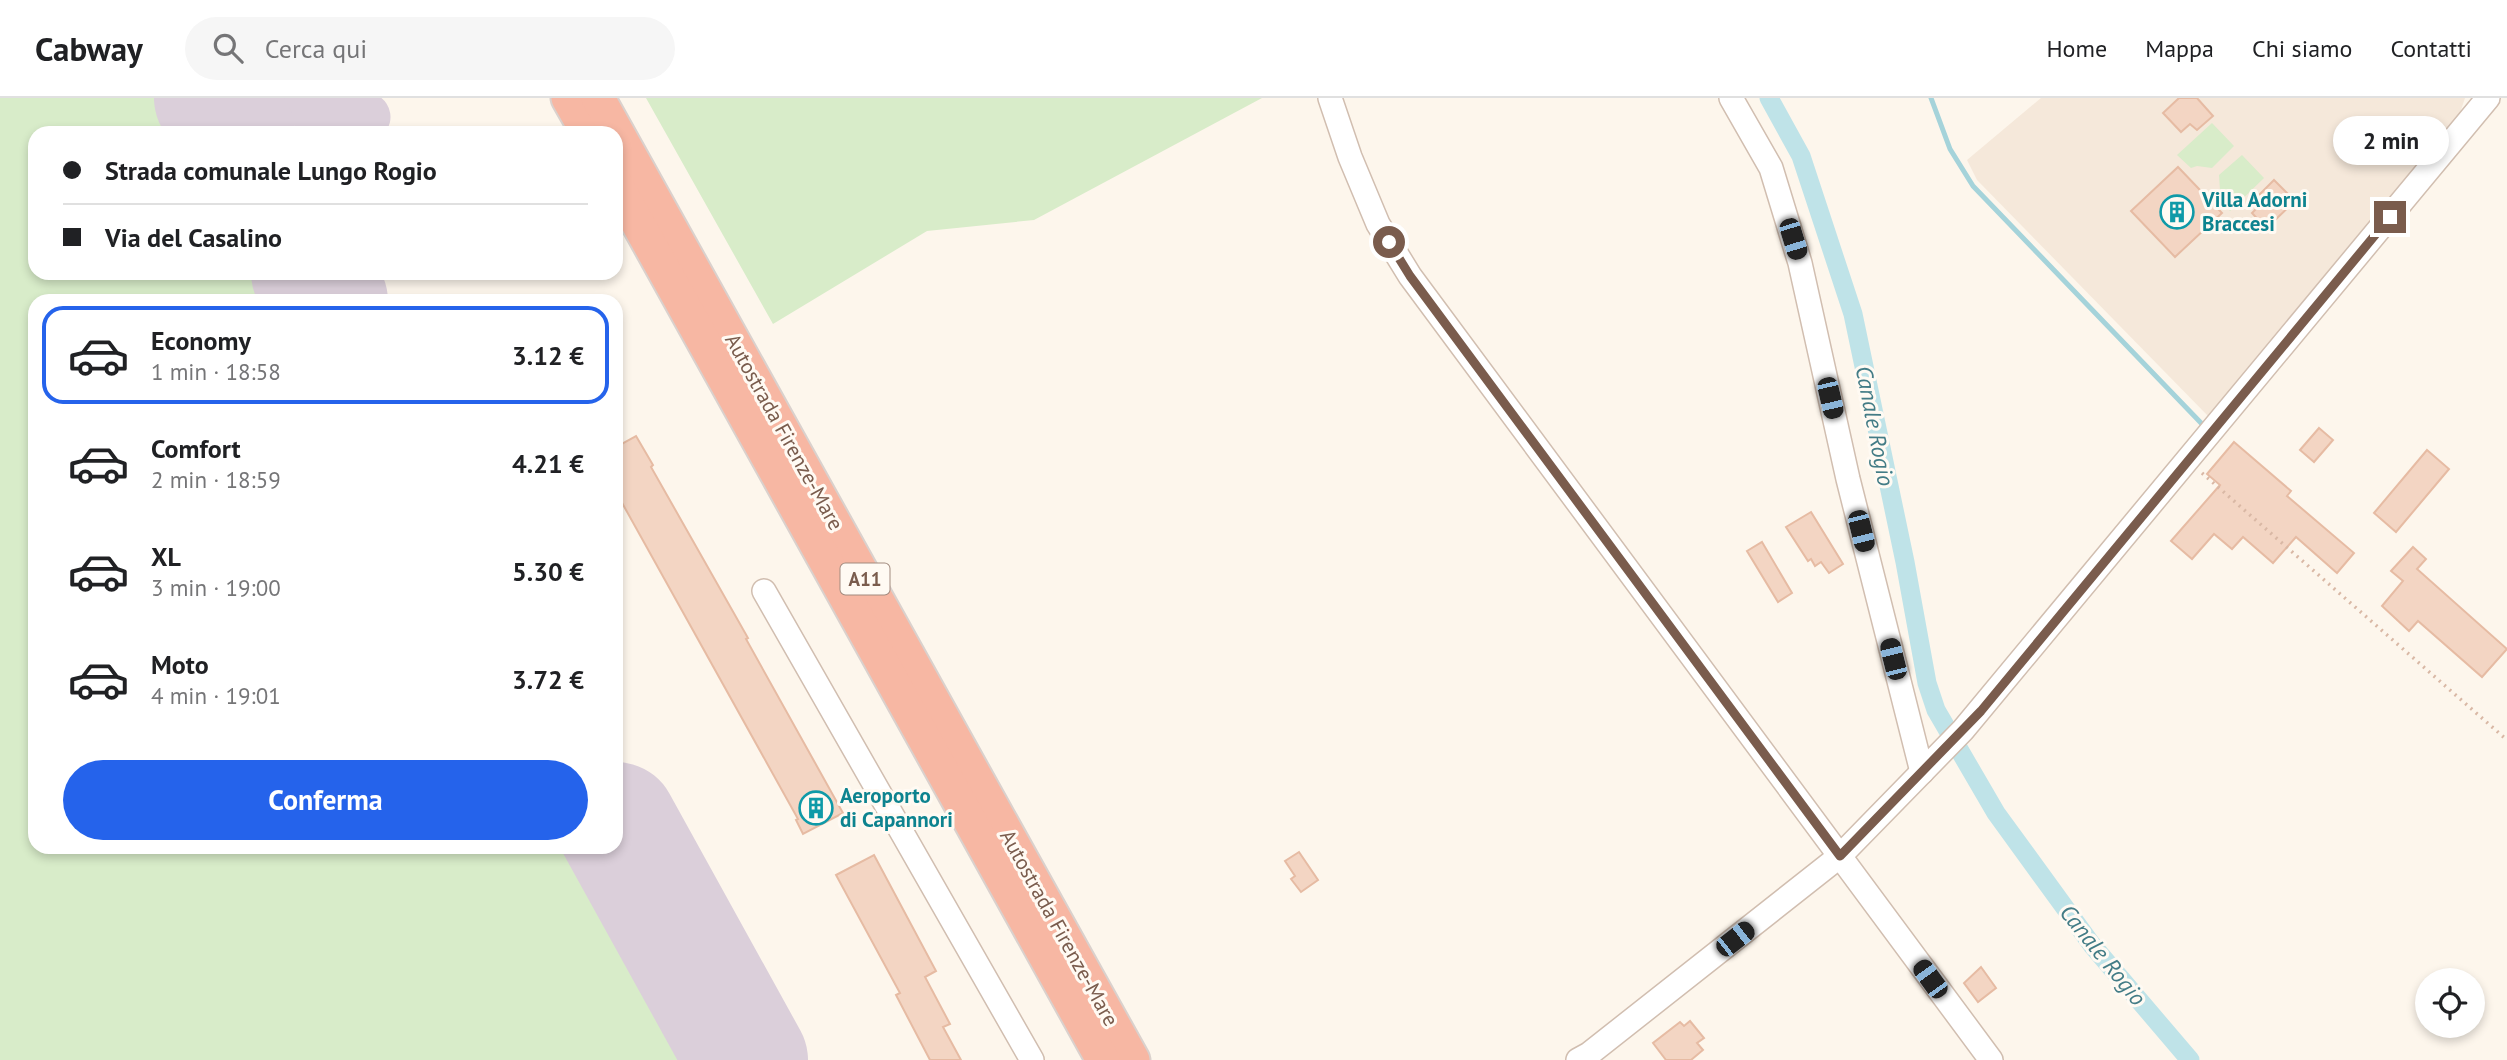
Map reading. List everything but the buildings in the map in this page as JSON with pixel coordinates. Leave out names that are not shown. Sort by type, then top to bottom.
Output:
[{"type":"highway","points":[[568,98],[584,126]]},
{"type":"highway","name":"Autostrada Firenze-Mare","points":[[598,98],[614,126]]},
{"type":"highway","name":"Autostrada Firenze-Mare","points":[[623,143],[1133,1060]]},
{"type":"highway","name":"Autostrada Firenze-Mare","points":[[623,197],[1103,1060]]},
{"type":"street","points":[[1330,98],[1350,157],[1378,224],[1410,276],[1991,1060]]},
{"type":"street","points":[[1731,98],[1771,168],[1800,263],[1848,480],[1922,772]]},
{"type":"street","points":[[1583,1058],[1840,856],[1964,730],[2488,98]]},
{"type":"street","points":[[764,592],[1032,1060]]},
{"type":"path","points":[[2187,460],[2507,740]]},
{"type":"shaded area","points":[[2041,98],[2465,98],[2458,119],[2208,416],[1977,180],[1967,160]]},
{"type":"green space","points":[[0,98],[176,98],[191,126],[28,126],[28,280],[277,280],[285,294],[28,294],[28,854],[596,854],[710,1060],[0,1060]]},
{"type":"green space","points":[[646,98],[1262,98],[1034,220],[927,231],[773,324]]},
{"type":"green space","points":[[2212,123],[2234,146],[2212,168],[2191,168],[2177,155]]},
{"type":"green space","points":[[2242,155],[2264,178],[2230,211],[2217,196],[2220,190],[2219,175]]},
{"type":"waterway","name":"Canale Rogio","points":[[1769,98],[1801,156],[1853,314],[1905,562],[1927,683],[1936,710],[1996,813],[2092,945],[2190,1060]]},
{"type":"waterway","points":[[1931,98],[1950,149],[1973,186],[2202,424]]},
{"type":"taxiway","points":[[237,126],[243,107],[259,98]]},
{"type":"taxiway","points":[[283,98],[366,117]]},
{"type":"runway","points":[[215,98],[230,126]]},
{"type":"runway","points":[[316,280],[323,294]]},
{"type":"runway","points":[[623,836],[747,1060]]},
{"type":"place","name":"Villa Adorni Braccesi","points":[[2177,212]]},
{"type":"place","name":"Aeroporto di Capannori","points":[[816,808]]},
{"type":"route","points":[[1389,242],[1410,276],[1840,856],[1981,711],[2390,217]]}]
